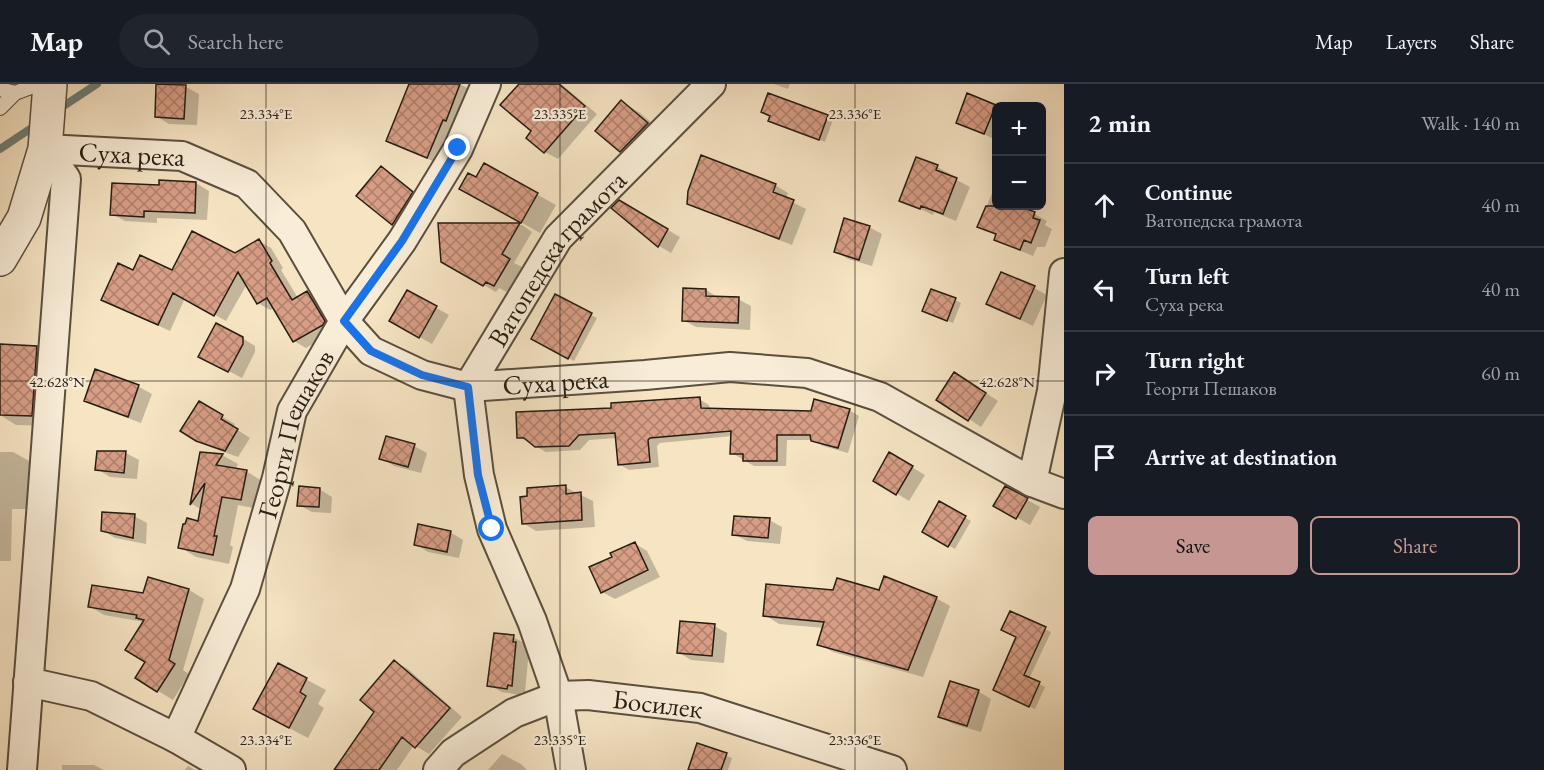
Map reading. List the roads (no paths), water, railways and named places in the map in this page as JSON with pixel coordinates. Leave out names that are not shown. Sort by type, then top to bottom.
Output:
[{"type":"street","points":[[0,259],[24,218],[45,149],[50,84]]},
{"type":"street","name":"Георги Пешаков","points":[[176,738],[245,589],[277,478],[292,411],[344,321],[402,241],[458,148],[486,84]]},
{"type":"street","name":"Ватопедска грамота","points":[[468,387],[558,238],[711,84]]},
{"type":"street","points":[[22,770],[66,179],[45,149]]},
{"type":"street","name":"Суха река","points":[[45,149],[182,156],[247,184],[292,231],[344,321],[371,351],[422,375],[468,387],[730,367],[807,373],[880,397],[1032,482],[1064,494]]},
{"type":"street","points":[[1032,482],[1052,391],[1064,273]]},
{"type":"street","points":[[468,387],[478,475],[492,529],[532,621],[558,696],[571,770]]},
{"type":"street","points":[[28,682],[91,696],[176,738],[231,770]]},
{"type":"street","name":"Босилек","points":[[438,770],[453,753],[514,713],[558,696],[588,695],[700,708],[892,770]]},
{"type":"lane","points":[[0,108],[15,93],[39,84]]},
{"type":"lane","points":[[0,89],[15,93]]},
{"type":"waterway","points":[[56,111],[97,84]]},
{"type":"waterway","points":[[0,149],[39,123]]}]
